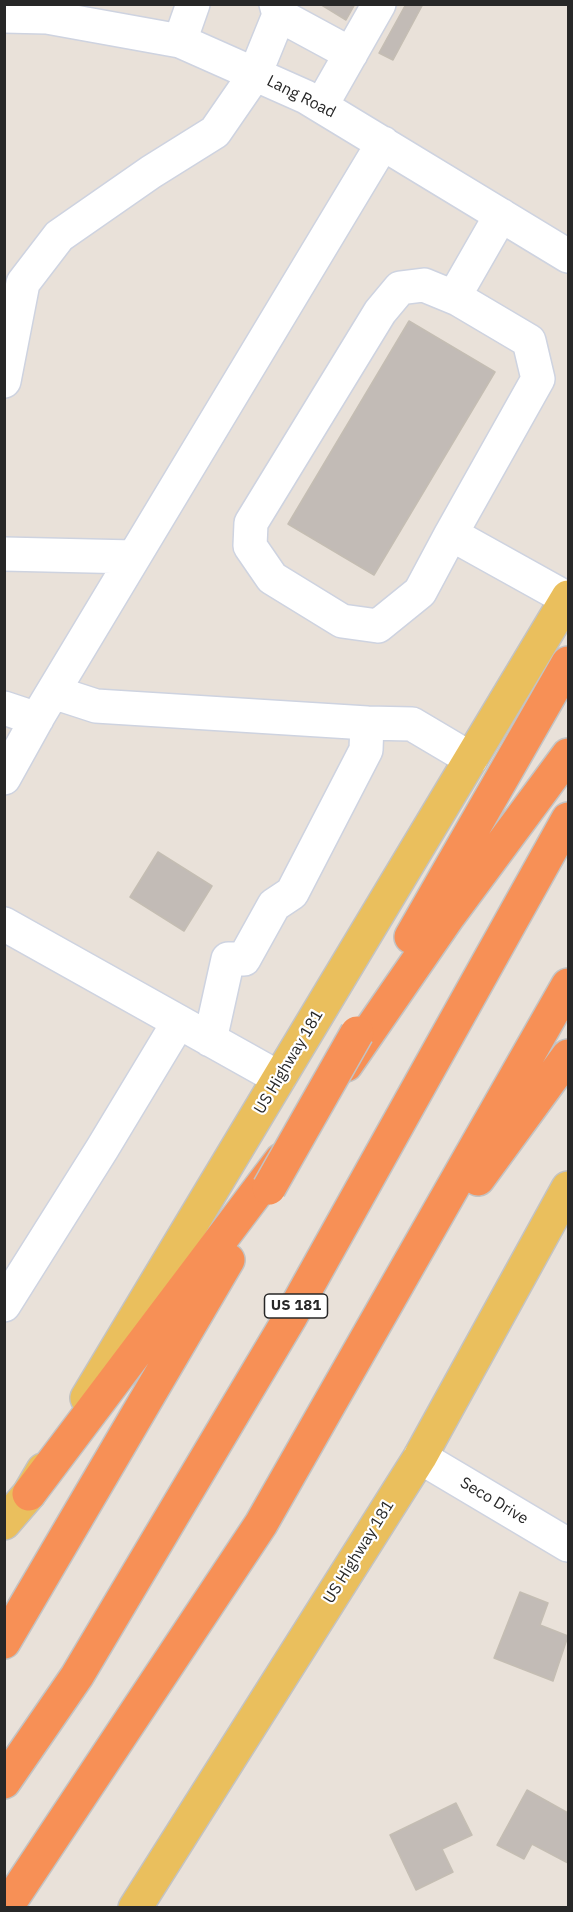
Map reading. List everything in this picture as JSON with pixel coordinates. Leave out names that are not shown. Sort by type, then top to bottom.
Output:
[{"type":"highway","points":[[4,1642],[269,1188],[568,663]]},
{"type":"highway","points":[[29,1494],[280,1161],[448,917],[568,755]]},
{"type":"highway","name":"US 181","points":[[4,1782],[77,1676],[291,1316],[568,819]]},
{"type":"highway","points":[[6,1908],[261,1524],[568,985]]},
{"type":"highway","points":[[386,1303],[568,1056]]},
{"type":"main road","name":"US Highway 181","points":[[4,1524],[29,1494],[568,598]]},
{"type":"main road","name":"US Highway 181","points":[[135,1908],[420,1456],[568,1188]]},
{"type":"street","points":[[180,41],[193,4]]},
{"type":"street","points":[[321,106],[379,4]]},
{"type":"street","points":[[4,381],[23,283],[58,236],[215,132],[255,74],[278,10],[351,54]]},
{"type":"street","name":"Lang Road","points":[[4,16],[47,17],[180,41],[306,97],[568,256]]},
{"type":"street","points":[[4,778],[53,692],[383,143]]},
{"type":"street","points":[[454,297],[501,215]]},
{"type":"street","points":[[424,285],[454,297],[529,341],[538,379],[451,534],[420,592],[378,626],[342,621],[272,578],[250,546],[251,523],[380,312],[400,288],[424,285]]},
{"type":"street","points":[[451,534],[568,598]]},
{"type":"street","points":[[4,554],[134,557]]},
{"type":"street","points":[[53,692],[96,706],[411,724],[471,759]]},
{"type":"street","points":[[4,708],[37,719]]},
{"type":"street","points":[[210,1040],[228,959],[244,959],[274,905],[292,893],[366,750],[367,723]]},
{"type":"street","points":[[4,924],[279,1078]]},
{"type":"street","points":[[4,1305],[178,1023]]},
{"type":"street","name":"Seco Drive","points":[[420,1456],[568,1545]]},
{"type":"building","points":[[320,4],[355,4],[346,20]]},
{"type":"building","points":[[406,4],[423,4],[393,60],[379,53]]},
{"type":"building","points":[[409,321],[495,372],[374,575],[288,524]]},
{"type":"building","points":[[158,852],[212,886],[184,931],[130,897]]},
{"type":"building","points":[[520,1592],[548,1603],[540,1625],[568,1636],[553,1681],[494,1658]]},
{"type":"building","points":[[527,1790],[568,1813],[568,1863],[532,1844],[524,1859],[497,1845]]},
{"type":"building","points":[[456,1803],[472,1835],[442,1849],[453,1872],[416,1890],[390,1835]]}]
